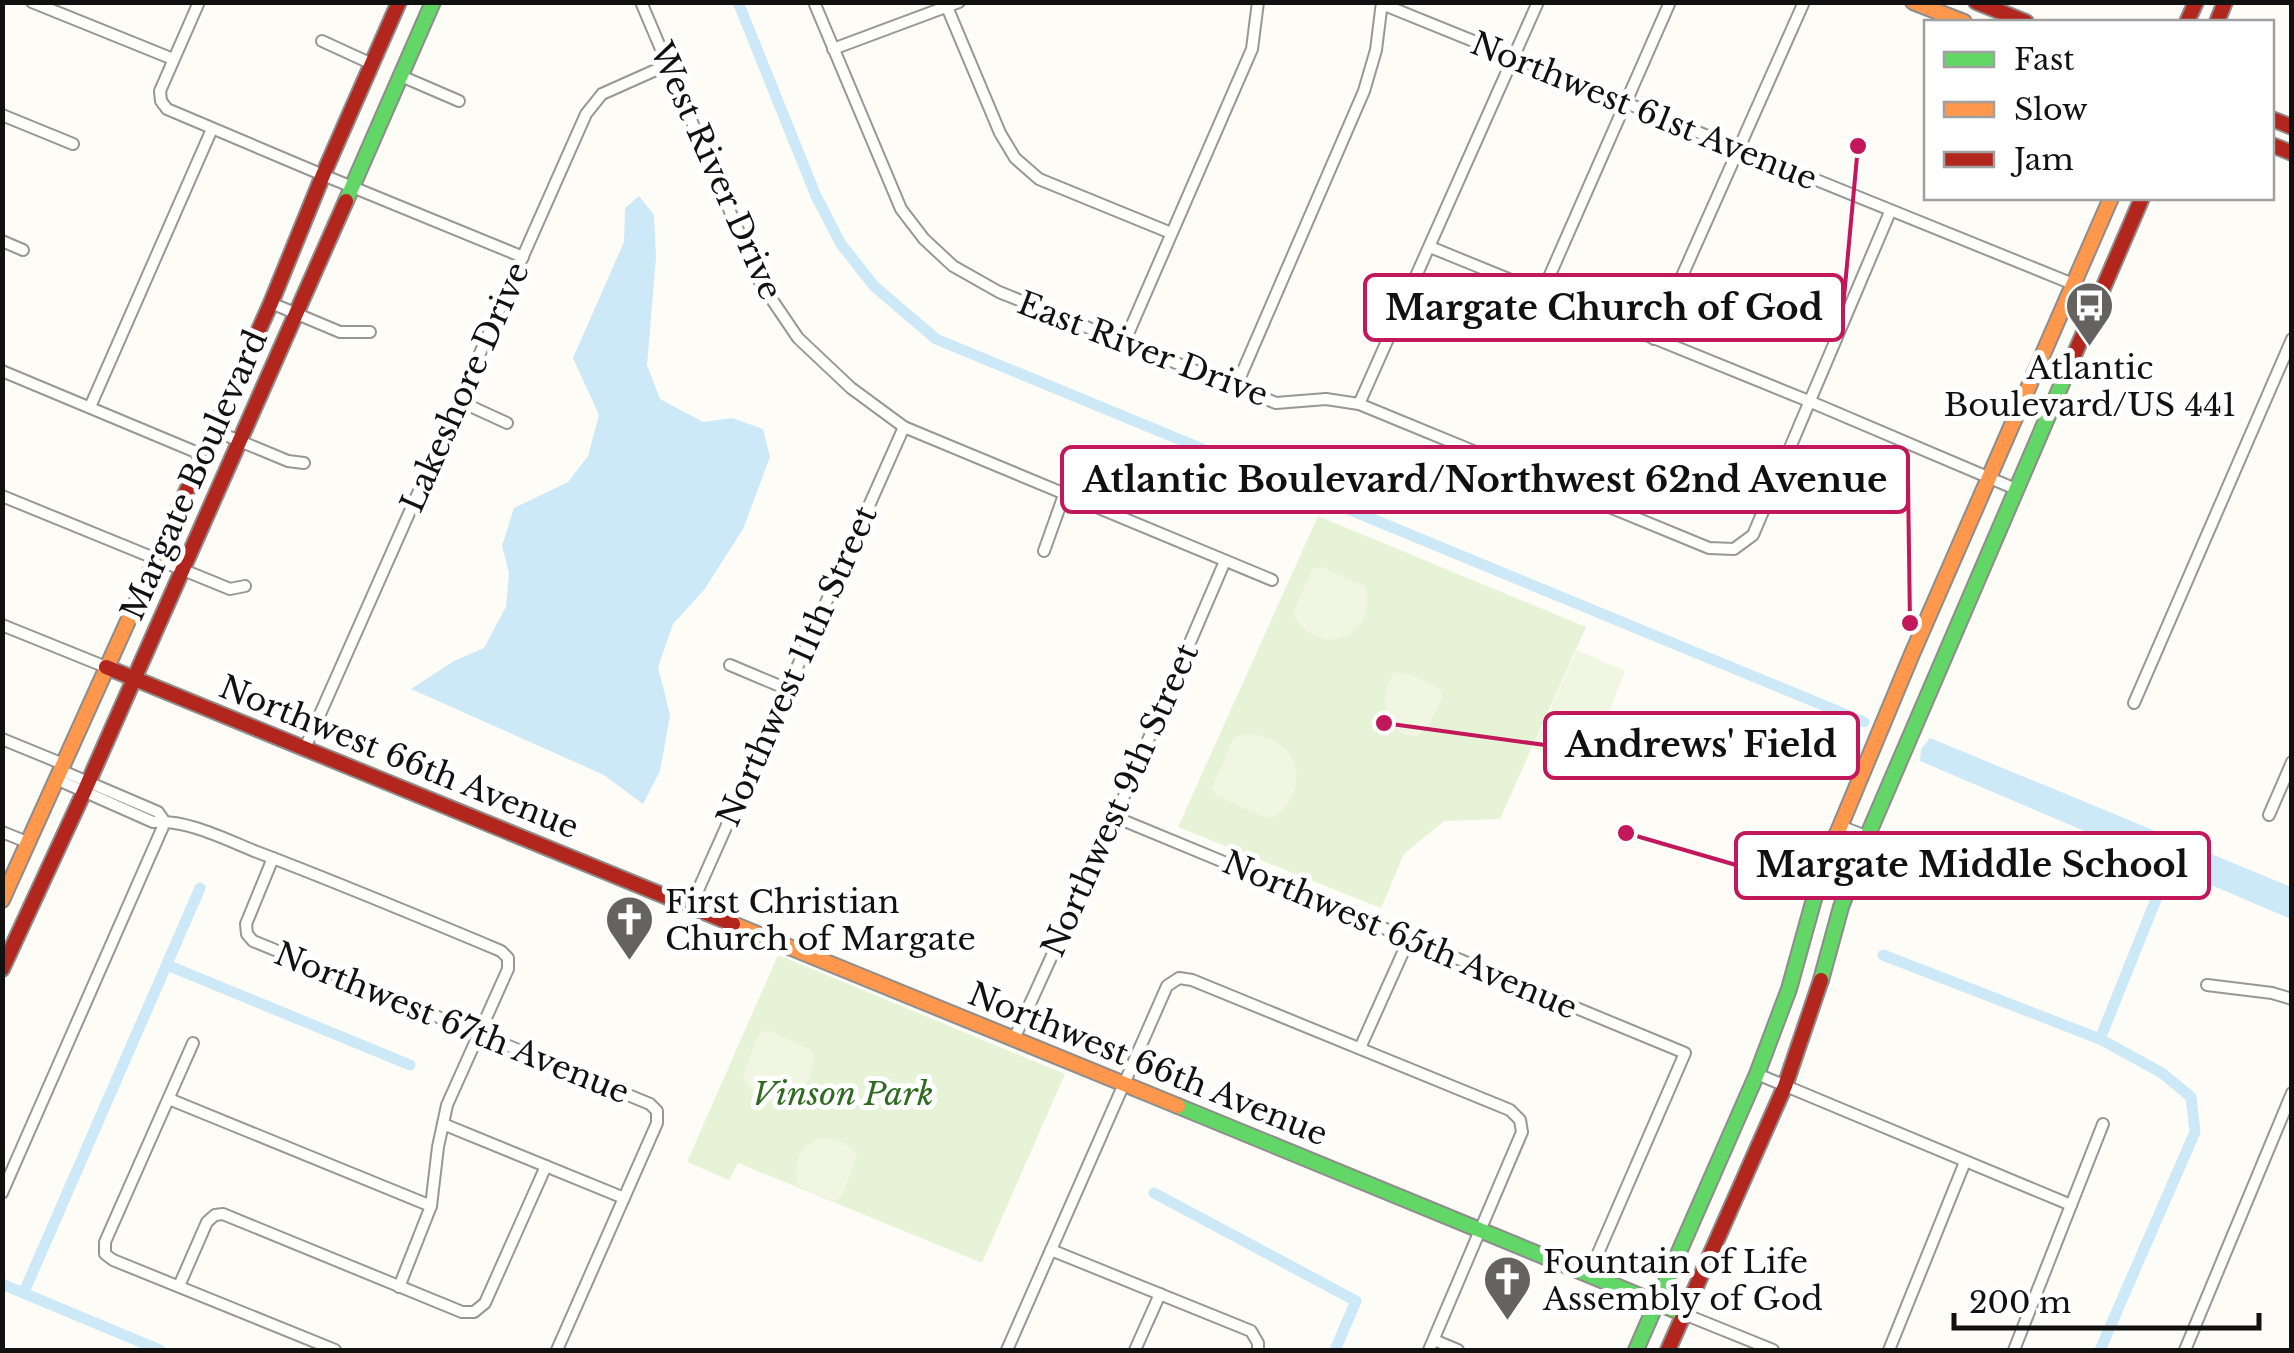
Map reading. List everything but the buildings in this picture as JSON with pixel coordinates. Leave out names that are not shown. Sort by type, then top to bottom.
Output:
[{"type":"street","points":[[32,2],[173,59]]},
{"type":"street","points":[[199,2],[160,91],[160,102],[167,109],[523,257]]},
{"type":"street","name":"Margate Boulevard","points":[[2,900],[203,455],[399,2]]},
{"type":"street","name":"Margate Boulevard","points":[[2,969],[298,314],[433,2]]},
{"type":"street","name":"West River Drive","points":[[641,2],[760,282],[798,338],[851,388],[904,427],[1272,580]]},
{"type":"street","name":"East River Drive","points":[[814,2],[901,208],[924,239],[953,266],[998,292],[1124,344],[1276,403],[1326,400],[1359,404],[1709,548],[1734,549],[1753,535],[1811,402]]},
{"type":"street","points":[[1124,344],[1252,50],[1258,2]]},
{"type":"street","points":[[1359,404],[1538,2]]},
{"type":"street","points":[[1542,293],[1670,2]]},
{"type":"street","points":[[1654,338],[1804,2]]},
{"type":"street","points":[[1914,2],[1959,20]]},
{"type":"street","points":[[1976,2],[2021,20]]},
{"type":"street","points":[[1235,388],[1364,91],[1376,50],[1382,3]]},
{"type":"street","name":"Northwest 61st Avenue","points":[[1382,3],[2074,284]]},
{"type":"street","points":[[833,49],[953,5],[1000,133],[1015,158],[1038,179],[1170,233]]},
{"type":"street","points":[[322,41],[372,64]]},
{"type":"street","name":"Lakeshore Drive","points":[[305,748],[586,114],[602,94],[666,66]]},
{"type":"street","points":[[401,76],[459,100]]},
{"type":"street","points":[[2,114],[73,144]]},
{"type":"street","points":[[90,407],[212,129]]},
{"type":"street","points":[[1636,1350],[1757,1074],[1790,988],[1814,899],[1840,826],[2110,200]]},
{"type":"street","points":[[1668,1350],[1785,1086],[1867,837],[2141,200]]},
{"type":"street","points":[[1811,402],[1890,212]]},
{"type":"street","points":[[2,242],[23,250]]},
{"type":"street","points":[[1430,247],[2018,490]]},
{"type":"street","points":[[270,303],[340,332],[370,332]]},
{"type":"street","points":[[2134,703],[2292,339]]},
{"type":"street","points":[[2,371],[203,455]]},
{"type":"street","points":[[459,401],[507,423]]},
{"type":"street","name":"Northwest 11th Street","points":[[691,906],[904,427]]},
{"type":"street","points":[[214,430],[304,464]]},
{"type":"street","points":[[2,496],[230,589],[245,586]]},
{"type":"street","points":[[1044,551],[1064,496]]},
{"type":"street","name":"Northwest 9th Street","points":[[1014,1039],[1225,561]]},
{"type":"street","name":"Northwest 66th Avenue","points":[[2,625],[1773,1350]]},
{"type":"street","points":[[730,665],[787,689]]},
{"type":"street","points":[[2,739],[153,822],[188,826],[274,858],[501,950],[508,958],[508,969],[448,1105],[438,1146],[431,1206],[399,1286]]},
{"type":"street","points":[[2269,815],[2292,762]]},
{"type":"street","name":"Northwest 65th Avenue","points":[[1114,816],[1685,1053],[1590,1274]]},
{"type":"street","points":[[2,1193],[165,822]]},
{"type":"street","points":[[1840,826],[1960,873]]},
{"type":"street","points":[[2,832],[27,842]]},
{"type":"street","name":"Northwest 67th Avenue","points":[[274,858],[246,924],[253,941],[650,1104],[657,1111],[657,1123],[624,1198]]},
{"type":"street","points":[[1360,1048],[1409,939]]},
{"type":"street","points":[[1007,1350],[1167,986],[1179,978],[1510,1110],[1520,1120],[1522,1132],[1431,1345],[1458,1350]]},
{"type":"street","points":[[2207,985],[2292,999]]},
{"type":"street","points":[[193,1043],[105,1242],[105,1254],[335,1350]]},
{"type":"street","points":[[1757,1074],[2072,1205]]},
{"type":"street","points":[[2185,1350],[2292,1093]]},
{"type":"street","points":[[169,1098],[431,1206]]},
{"type":"street","points":[[443,1124],[624,1198],[557,1350]]},
{"type":"street","points":[[2014,1350],[2103,1124]]},
{"type":"street","points":[[1888,1350],[1966,1162]]},
{"type":"street","points":[[178,1286],[207,1222],[224,1214],[462,1312],[474,1312],[485,1303],[546,1166]]},
{"type":"street","points":[[1051,1250],[1251,1331],[1258,1347]]},
{"type":"street","points":[[1135,1350],[1160,1294]]},
{"type":"green space","points":[[1318,516],[1586,627],[1500,819],[1444,821],[1404,854],[1381,908],[1178,827]]},
{"type":"green space","points":[[1321,567],[1365,586],[1367,604],[1363,619],[1343,637],[1316,636],[1303,628],[1293,613],[1312,569]]},
{"type":"green space","points":[[1577,650],[1625,671],[1586,768],[1533,748]]},
{"type":"green space","points":[[1395,672],[1440,688],[1443,698],[1418,736],[1398,730],[1387,713],[1386,692]]},
{"type":"green space","points":[[1244,734],[1277,742],[1295,765],[1293,794],[1270,819],[1216,796],[1212,788],[1234,737]]},
{"type":"green space","name":"Vinson Park","points":[[778,955],[1065,1074],[982,1263],[738,1163],[729,1180],[687,1162]]},
{"type":"green space","points":[[768,1030],[812,1050],[808,1081],[788,1099],[763,1099],[743,1076],[758,1035]]},
{"type":"green space","points":[[820,1138],[840,1142],[857,1154],[842,1196],[834,1201],[800,1187],[797,1179],[798,1158],[806,1146]]},
{"type":"water","points":[[639,196],[654,215],[656,257],[647,365],[660,399],[703,422],[732,418],[763,429],[770,457],[743,529],[704,590],[673,624],[658,667],[670,715],[660,771],[643,804],[604,775],[411,689],[454,661],[484,648],[506,607],[509,573],[502,546],[514,508],[568,482],[588,456],[599,415],[573,358],[624,242],[625,208]]},
{"type":"water","points":[[1930,738],[2291,887],[2291,919],[1920,761],[1921,749]]},
{"type":"waterway","points":[[738,2],[816,196],[841,244],[874,286],[936,339],[1864,722]]},
{"type":"waterway","points":[[2100,1039],[2173,857]]},
{"type":"waterway","points":[[24,1292],[200,888]]},
{"type":"waterway","points":[[1883,955],[2100,1039],[2162,1073],[2191,1097],[2195,1132],[2100,1350]]},
{"type":"waterway","points":[[167,965],[410,1065]]},
{"type":"waterway","points":[[1154,1193],[1356,1301],[1335,1350]]},
{"type":"waterway","points":[[2,1284],[160,1350]]},
{"type":"traffic: fast","points":[[346,201],[433,2]]},
{"type":"traffic: fast","points":[[1821,980],[1841,907],[1867,837],[2069,367]]},
{"type":"traffic: fast","points":[[1636,1350],[1757,1074],[1789,989],[1837,834]]},
{"type":"traffic: fast","points":[[1178,1106],[1684,1314]]},
{"type":"traffic: slow","points":[[1913,2],[1959,20]]},
{"type":"traffic: slow","points":[[1837,834],[2110,200]]},
{"type":"traffic: slow","points":[[2,900],[183,499]]},
{"type":"traffic: slow","points":[[733,924],[1178,1106]]},
{"type":"traffic: jam","points":[[183,499],[399,2]]},
{"type":"traffic: jam","points":[[1976,2],[2021,20]]},
{"type":"traffic: jam","points":[[2188,20],[2196,2]]},
{"type":"traffic: jam","points":[[2218,20],[2225,2]]},
{"type":"traffic: jam","points":[[2274,120],[2292,127]]},
{"type":"traffic: jam","points":[[2274,146],[2292,153]]},
{"type":"traffic: jam","points":[[2069,367],[2141,200]]},
{"type":"traffic: jam","points":[[2,969],[346,201]]},
{"type":"traffic: jam","points":[[106,667],[733,924]]},
{"type":"traffic: jam","points":[[1668,1350],[1785,1086],[1821,980]]},
{"type":"place","name":"Margate Church of God","points":[[1858,146]]},
{"type":"place","name":"Atlantic Boulevard/US 441","points":[[2090,348]]},
{"type":"place","name":"Atlantic Boulevard/Northwest 62nd Avenue","points":[[1910,623]]},
{"type":"place","name":"Andrews' Field","points":[[1384,723]]},
{"type":"place","name":"Margate Middle School","points":[[1626,833]]},
{"type":"place","name":"First Christian Church of Margate","points":[[630,962]]},
{"type":"place","name":"Fountain of Life Assembly of God","points":[[1508,1322]]}]
